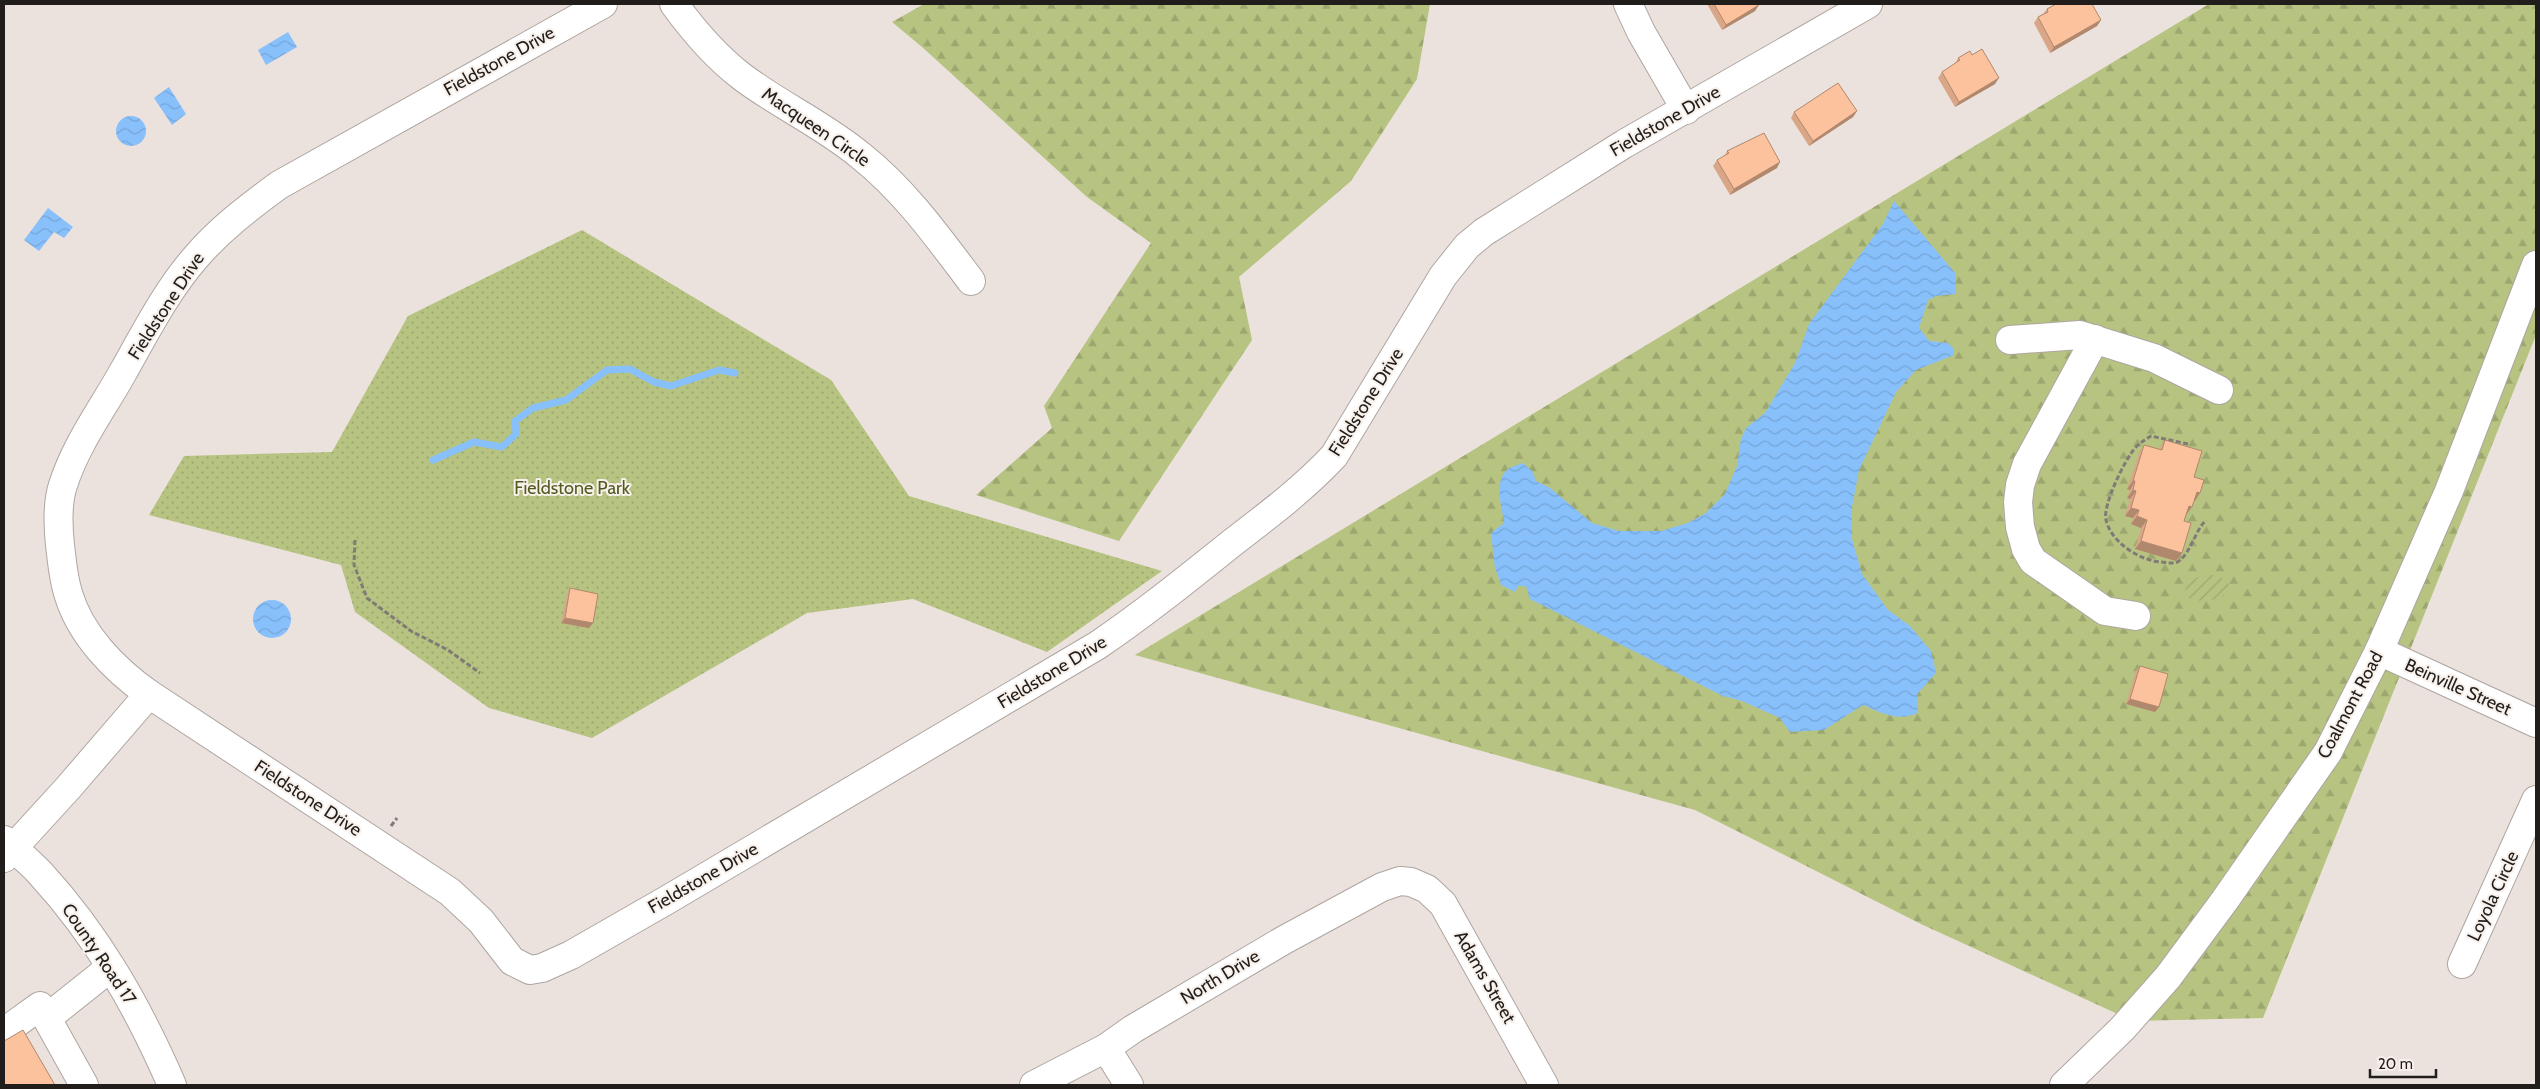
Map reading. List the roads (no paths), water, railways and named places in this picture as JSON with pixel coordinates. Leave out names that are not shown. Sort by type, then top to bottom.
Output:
[{"type":"street","name":"Fieldstone Drive","points":[[603,4],[278,186],[243,211],[195,258],[155,317],[70,466],[62,487],[59,529],[64,576],[74,610],[96,644],[113,665],[149,694],[450,892],[481,921],[512,961],[530,970],[542,968],[571,955],[748,853],[897,762],[1098,645],[1154,607],[1309,482],[1334,456],[1443,276],[1467,246],[1510,213],[1624,144],[1868,4]]},
{"type":"street","name":"Macqueen Circle","points":[[674,4],[707,44],[736,71],[828,132],[882,174],[920,213],[971,280]]},
{"type":"street","points":[[1628,4],[1641,32],[1686,110]]},
{"type":"street","name":"Coalmont Road","points":[[2064,1085],[2122,1029],[2162,984],[2225,900],[2328,752],[2379,651],[2449,491],[2536,265]]},
{"type":"street","points":[[2010,340],[2080,335],[2154,358],[2219,390]]},
{"type":"street","points":[[2095,339],[2028,464],[2020,485],[2018,502],[2020,528],[2026,549],[2033,562],[2105,611],[2136,616]]},
{"type":"street","name":"Beinville Street","points":[[2379,651],[2536,723]]},
{"type":"street","points":[[7,849],[149,694]]},
{"type":"street","name":"Loyola Circle","points":[[2462,964],[2536,800]]},
{"type":"street","name":"County Road 17","points":[[7,849],[56,892],[111,967],[148,1029],[172,1085]]},
{"type":"street","name":"North Drive","points":[[1034,1085],[1106,1048],[1133,1029],[1284,940],[1382,887],[1400,881],[1411,882]]},
{"type":"street","name":"Adams Street","points":[[1411,882],[1427,889],[1443,904],[1544,1085]]},
{"type":"street","points":[[47,1018],[111,967]]},
{"type":"street","points":[[4,1032],[40,1006],[84,1085]]},
{"type":"street","points":[[1106,1048],[1129,1085]]},
{"type":"water","points":[[288,32],[297,47],[266,65],[258,50]]},
{"type":"water","points":[[169,87],[186,114],[172,125],[154,98]]},
{"type":"water","points":[[131,116],[142,120],[146,131],[142,142],[131,146],[120,142],[116,131],[120,120]]},
{"type":"water","points":[[1894,201],[1956,274],[1956,294],[1936,296],[1928,300],[1919,328],[1929,341],[1948,343],[1953,348],[1954,355],[1916,370],[1896,392],[1859,470],[1852,507],[1851,536],[1862,574],[1888,610],[1910,626],[1931,651],[1936,673],[1918,693],[1917,713],[1910,716],[1897,717],[1863,705],[1824,730],[1790,732],[1780,718],[1742,701],[1723,696],[1530,599],[1526,586],[1518,586],[1515,592],[1501,585],[1495,568],[1491,533],[1504,523],[1500,502],[1500,487],[1503,474],[1513,466],[1523,463],[1532,471],[1536,481],[1550,488],[1592,523],[1619,531],[1661,531],[1688,523],[1706,513],[1725,494],[1737,466],[1741,439],[1746,428],[1765,413],[1795,363],[1809,324],[1883,224]]},
{"type":"water","points":[[48,208],[73,227],[64,238],[54,232],[39,251],[24,240]]},
{"type":"water","points":[[272,600],[279,601],[285,606],[290,612],[290,626],[285,632],[279,637],[272,638],[265,637],[259,632],[254,626],[253,619],[254,612],[259,606],[265,601]]},
{"type":"waterway","points":[[433,460],[474,442],[502,447],[516,434],[515,421],[533,408],[566,400],[607,370],[630,369],[654,382],[671,386],[719,370],[735,373]]},
{"type":"park label","name":"Fieldstone Park","points":[[572,488]]}]
